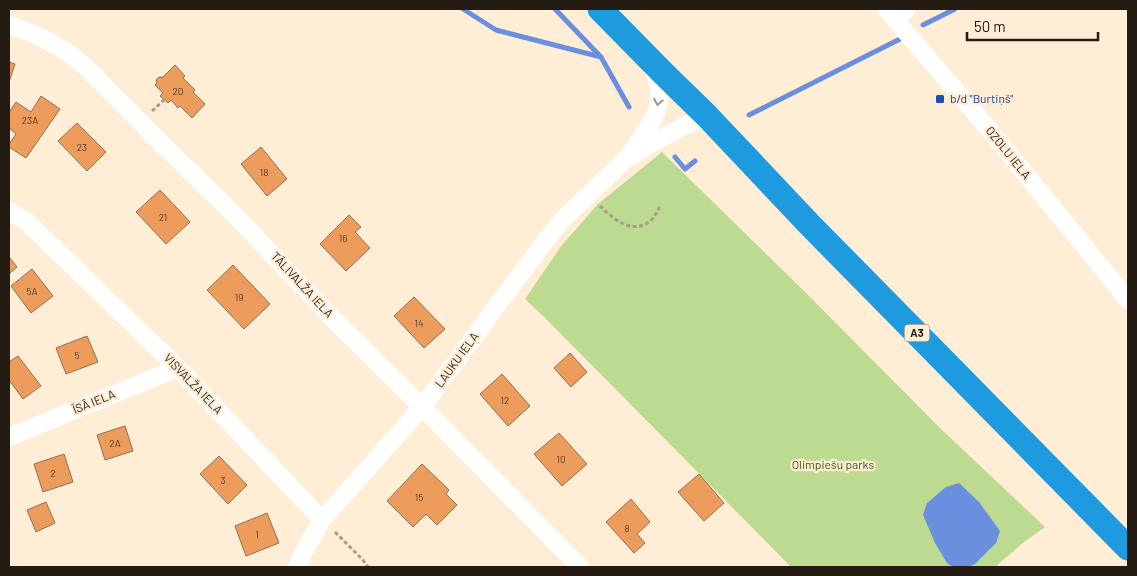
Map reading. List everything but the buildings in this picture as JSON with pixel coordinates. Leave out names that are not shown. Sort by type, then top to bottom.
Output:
[{"type":"highway","name":"A3","points":[[600,9],[707,116],[810,225],[1128,548]]},
{"type":"street","name":"OZOLU IELA","points":[[896,12],[992,134],[1128,300]]},
{"type":"street","name":"TĀLIVALŽA IELA","points":[[9,24],[52,43],[86,67],[237,217],[335,320],[580,567]]},
{"type":"street","points":[[626,159],[651,122],[659,101],[659,90],[646,56]]},
{"type":"street","points":[[626,159],[684,126],[707,116]]},
{"type":"street","name":"LAUKU IELA","points":[[297,567],[322,520],[422,407],[562,220],[626,159]]},
{"type":"street","name":"VISVALŽA IELA","points":[[9,211],[27,222],[178,368],[322,520]]},
{"type":"street","name":"ĪSĀ IELA","points":[[9,437],[178,368]]},
{"type":"path","points":[[590,194],[611,217],[623,225],[645,224],[654,217],[660,207]]},
{"type":"path","points":[[322,520],[368,567]]},
{"type":"green space","name":"Olimpiešu parks","points":[[662,152],[941,429],[1045,527],[995,567],[791,567],[525,299],[562,245],[598,204]]},
{"type":"water","points":[[959,483],[979,502],[1000,531],[996,543],[975,564],[968,567],[953,567],[947,563],[935,543],[923,515],[927,503],[946,487]]},
{"type":"waterway","points":[[463,9],[496,30],[601,57]]},
{"type":"waterway","points":[[555,9],[601,57],[629,107]]},
{"type":"waterway","points":[[923,25],[955,9]]},
{"type":"waterway","points":[[749,115],[902,38]]},
{"type":"waterway","points":[[675,157],[685,169],[695,161]]},
{"type":"place","name":"b/d \"Burtiņš\"","points":[[940,99]]}]
